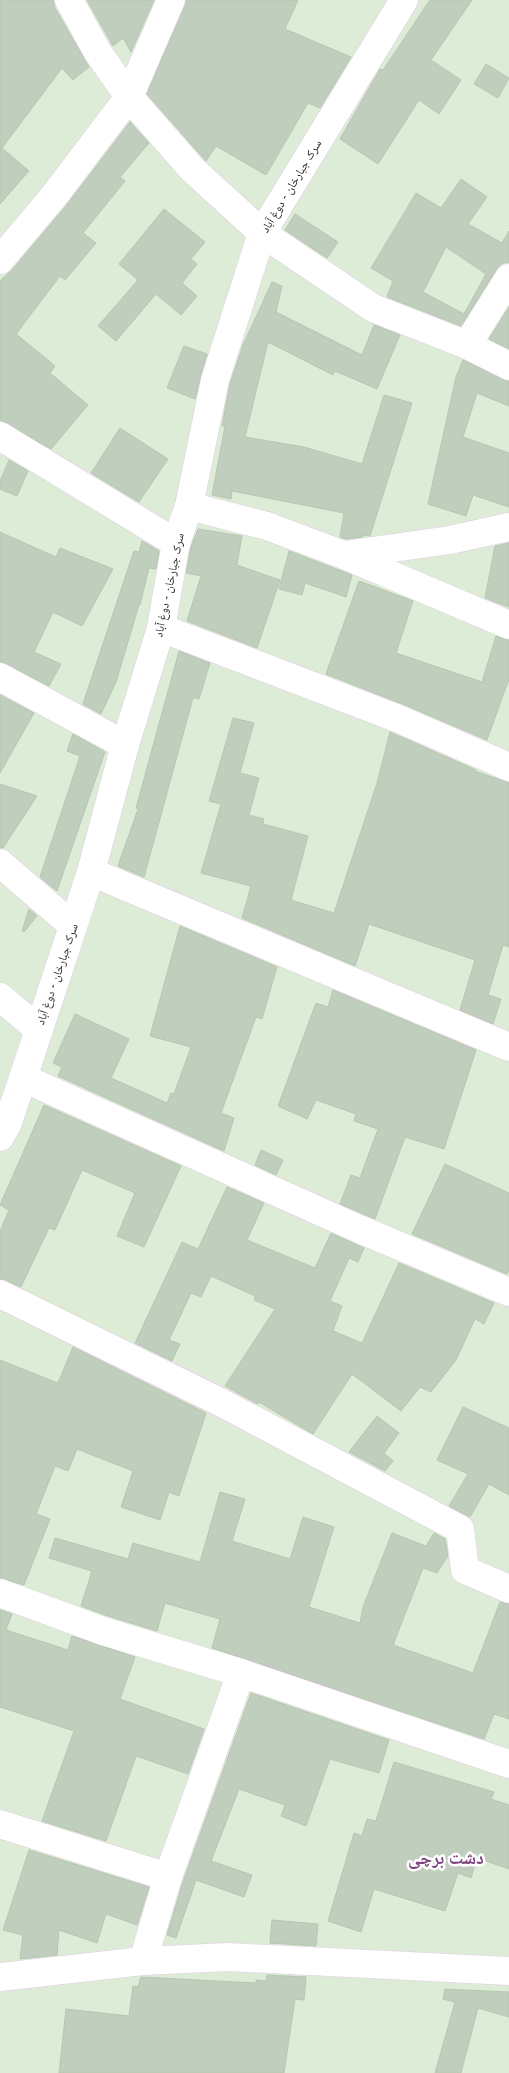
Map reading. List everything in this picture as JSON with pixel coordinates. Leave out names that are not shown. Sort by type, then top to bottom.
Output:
[{"type":"street","points":[[69,0],[97,51],[129,97],[192,169],[262,234],[373,308],[468,345],[509,366]]},
{"type":"street","points":[[0,260],[54,196],[129,97],[171,0]]},
{"type":"street","name":"سرک جبارخان - دوغ آباد","points":[[0,1137],[23,1078],[91,872],[125,745],[161,628],[176,543],[190,506],[215,380],[262,234],[404,0]]},
{"type":"street","points":[[468,345],[509,278]]},
{"type":"street","points":[[0,436],[176,543]]},
{"type":"street","points":[[190,506],[267,526],[344,555],[509,625]]},
{"type":"street","points":[[344,555],[450,540],[509,528]]},
{"type":"street","points":[[161,628],[399,719],[509,768]]},
{"type":"street","points":[[0,677],[125,745]]},
{"type":"street","points":[[0,863],[73,926]]},
{"type":"street","points":[[91,872],[509,1047]]},
{"type":"street","points":[[0,998],[38,1029]]},
{"type":"street","points":[[23,1078],[350,1225],[509,1292]]},
{"type":"street","points":[[0,1294],[222,1403],[460,1529],[465,1570],[509,1589]]},
{"type":"street","points":[[0,1593],[104,1631],[241,1673],[509,1764]]},
{"type":"street","points":[[143,1961],[168,1877],[241,1673]]},
{"type":"street","points":[[0,1824],[168,1877]]},
{"type":"street","points":[[0,1977],[143,1961],[228,1957],[509,1971]]},
{"type":"building","points":[[0,0],[53,0],[55,8],[89,67],[73,80],[62,68],[2,148],[29,171],[0,204]]},
{"type":"building","points":[[87,0],[154,0],[131,52],[123,38],[113,46]]},
{"type":"building","points":[[186,0],[298,0],[285,29],[351,57],[320,108],[308,103],[266,175],[216,146],[206,161],[147,94]]},
{"type":"building","points":[[430,0],[472,0],[431,60],[461,80],[439,114],[419,100],[378,164],[340,139],[380,69],[383,70]]},
{"type":"building","points":[[486,64],[509,78],[498,98],[474,84]]},
{"type":"building","points":[[130,122],[149,143],[120,177],[125,181],[83,233],[96,243],[65,280],[60,276],[16,334],[55,366],[50,373],[88,405],[51,449],[0,420],[0,281],[12,270],[66,206]]},
{"type":"building","points":[[461,179],[487,197],[468,224],[502,243],[509,231],[509,262],[501,264],[496,270],[461,326],[387,297],[393,281],[371,268],[416,193],[441,208]],"holes":[[[446,247],[486,274],[464,314],[423,292]]]},
{"type":"building","points":[[164,209],[205,242],[191,259],[197,264],[182,283],[197,296],[181,315],[156,294],[116,341],[98,326],[138,280],[119,264]]},
{"type":"building","points":[[295,214],[338,242],[327,258],[285,230]]},
{"type":"building","points":[[272,282],[282,286],[276,312],[362,355],[374,325],[400,335],[377,389],[335,371],[333,375],[268,342],[245,437],[304,447],[362,464],[384,395],[412,403],[370,536],[363,535],[363,537],[346,539],[340,537],[344,513],[232,491],[231,499],[212,495],[225,426],[222,426],[230,384],[243,345]]},
{"type":"building","points":[[509,307],[509,349],[489,339]]},
{"type":"building","points":[[184,346],[207,354],[195,399],[167,388]]},
{"type":"building","points":[[463,360],[509,381],[509,406],[477,393],[463,437],[509,453],[509,507],[473,495],[466,516],[428,504],[456,377]]},
{"type":"building","points":[[120,428],[168,459],[139,502],[91,473]]},
{"type":"building","points":[[9,460],[28,471],[17,496],[0,489],[0,481]]},
{"type":"building","points":[[198,529],[242,536],[237,565],[280,580],[257,648],[187,621],[201,576],[186,573],[191,547]]},
{"type":"building","points":[[0,532],[56,557],[60,548],[113,569],[82,626],[53,612],[34,652],[61,664],[49,686],[0,661]]},
{"type":"building","points":[[142,541],[159,551],[156,569],[149,568],[140,605],[116,682],[101,714],[83,704],[134,551],[139,552]]},
{"type":"building","points":[[509,543],[509,607],[485,598],[495,546]]},
{"type":"building","points":[[289,551],[352,575],[346,597],[305,583],[302,595],[279,589]]},
{"type":"building","points":[[359,581],[413,601],[396,653],[482,682],[496,636],[509,640],[509,679],[487,740],[326,674]]},
{"type":"building","points":[[179,651],[210,663],[199,699],[193,698],[144,877],[118,866],[138,809],[136,808]]},
{"type":"building","points":[[0,695],[34,713],[0,773]]},
{"type":"building","points":[[233,718],[254,723],[240,773],[259,778],[249,815],[264,819],[263,824],[308,836],[291,900],[334,913],[377,783],[390,732],[475,771],[509,783],[509,947],[503,945],[488,995],[501,999],[493,1024],[460,1010],[475,960],[369,924],[355,966],[242,918],[251,886],[201,873],[221,804],[209,801]]},
{"type":"building","points":[[73,734],[105,752],[57,891],[40,877],[80,756],[67,751]]},
{"type":"building","points":[[0,784],[37,796],[3,848],[0,848]]},
{"type":"building","points":[[29,909],[37,916],[24,932],[22,931]]},
{"type":"building","points":[[180,926],[277,967],[262,1019],[256,1017],[221,1113],[234,1118],[224,1151],[58,1076],[62,1067],[53,1063],[75,1014],[129,1039],[111,1078],[167,1103],[171,1093],[174,1094],[191,1047],[150,1036]]},
{"type":"building","points":[[333,990],[476,1050],[444,1149],[405,1137],[375,1219],[340,1204],[351,1175],[360,1178],[378,1129],[354,1121],[356,1114],[316,1100],[307,1119],[278,1106],[316,1003],[328,1007]]},
{"type":"building","points":[[44,1105],[181,1166],[144,1247],[117,1236],[135,1193],[82,1170],[55,1230],[49,1228],[21,1287],[0,1279],[0,1231],[9,1210],[0,1205]]},
{"type":"building","points":[[261,1150],[283,1160],[276,1175],[255,1165]]},
{"type":"building","points":[[445,1164],[509,1193],[509,1270],[507,1274],[412,1234]]},
{"type":"building","points":[[227,1187],[264,1203],[247,1240],[315,1268],[331,1233],[364,1248],[358,1262],[349,1258],[330,1301],[342,1306],[333,1331],[362,1343],[399,1263],[494,1303],[484,1324],[475,1319],[456,1360],[431,1392],[420,1387],[401,1411],[352,1374],[313,1434],[259,1402],[258,1404],[225,1386],[275,1309],[254,1300],[255,1296],[211,1276],[201,1297],[191,1293],[169,1340],[180,1344],[172,1361],[135,1343],[182,1242],[198,1249]]},
{"type":"building","points":[[73,1347],[206,1413],[179,1496],[169,1492],[160,1520],[121,1507],[133,1471],[77,1449],[68,1471],[55,1466],[36,1514],[50,1519],[24,1585],[0,1578],[0,1360],[58,1383]]},
{"type":"building","points":[[463,1407],[509,1428],[509,1495],[489,1484],[470,1517],[449,1506],[468,1474],[437,1460]]},
{"type":"building","points":[[377,1416],[399,1433],[384,1453],[393,1461],[385,1471],[349,1452]]},
{"type":"building","points":[[220,1492],[245,1499],[232,1541],[290,1559],[303,1517],[334,1527],[309,1607],[360,1623],[363,1607],[392,1533],[426,1546],[434,1533],[445,1539],[448,1556],[437,1573],[423,1568],[393,1645],[473,1673],[500,1602],[509,1604],[509,1719],[494,1714],[484,1739],[212,1648],[220,1619],[165,1603],[157,1631],[108,1616],[81,1606],[92,1571],[49,1558],[55,1538],[128,1559],[133,1543],[200,1562]]},
{"type":"building","points":[[0,1610],[12,1614],[6,1630],[68,1650],[72,1636],[135,1657],[120,1699],[204,1729],[188,1774],[136,1756],[106,1841],[42,1821],[74,1731],[0,1707]]},
{"type":"building","points":[[251,1693],[389,1740],[379,1773],[330,1759],[306,1826],[281,1816],[285,1805],[239,1789],[211,1861],[252,1875],[244,1897],[196,1880],[176,1938],[167,1935],[183,1882]]},
{"type":"building","points":[[394,1762],[494,1792],[491,1799],[509,1805],[509,1869],[477,1858],[471,1878],[458,1873],[445,1911],[374,1889],[361,1932],[328,1921],[354,1833],[362,1836],[367,1819],[376,1821]]},
{"type":"building","points":[[29,1850],[149,1887],[137,1925],[106,1914],[97,1943],[59,1930],[57,1955],[20,1959],[23,1935],[3,1930]]},
{"type":"building","points":[[272,1920],[318,1924],[316,1946],[270,1943]]},
{"type":"building","points":[[267,1975],[306,1977],[304,2000],[295,1999],[284,2073],[59,2073],[66,2009],[129,2016],[133,1986],[138,1987],[141,1977],[256,1983],[256,1980],[266,1981]]},
{"type":"building","points":[[445,1989],[509,1992],[509,2017],[478,2008],[461,2073],[435,2073],[455,2002],[443,1999]]},
{"type":"district","name":"دشت برچی","points":[[446,1858]]}]
